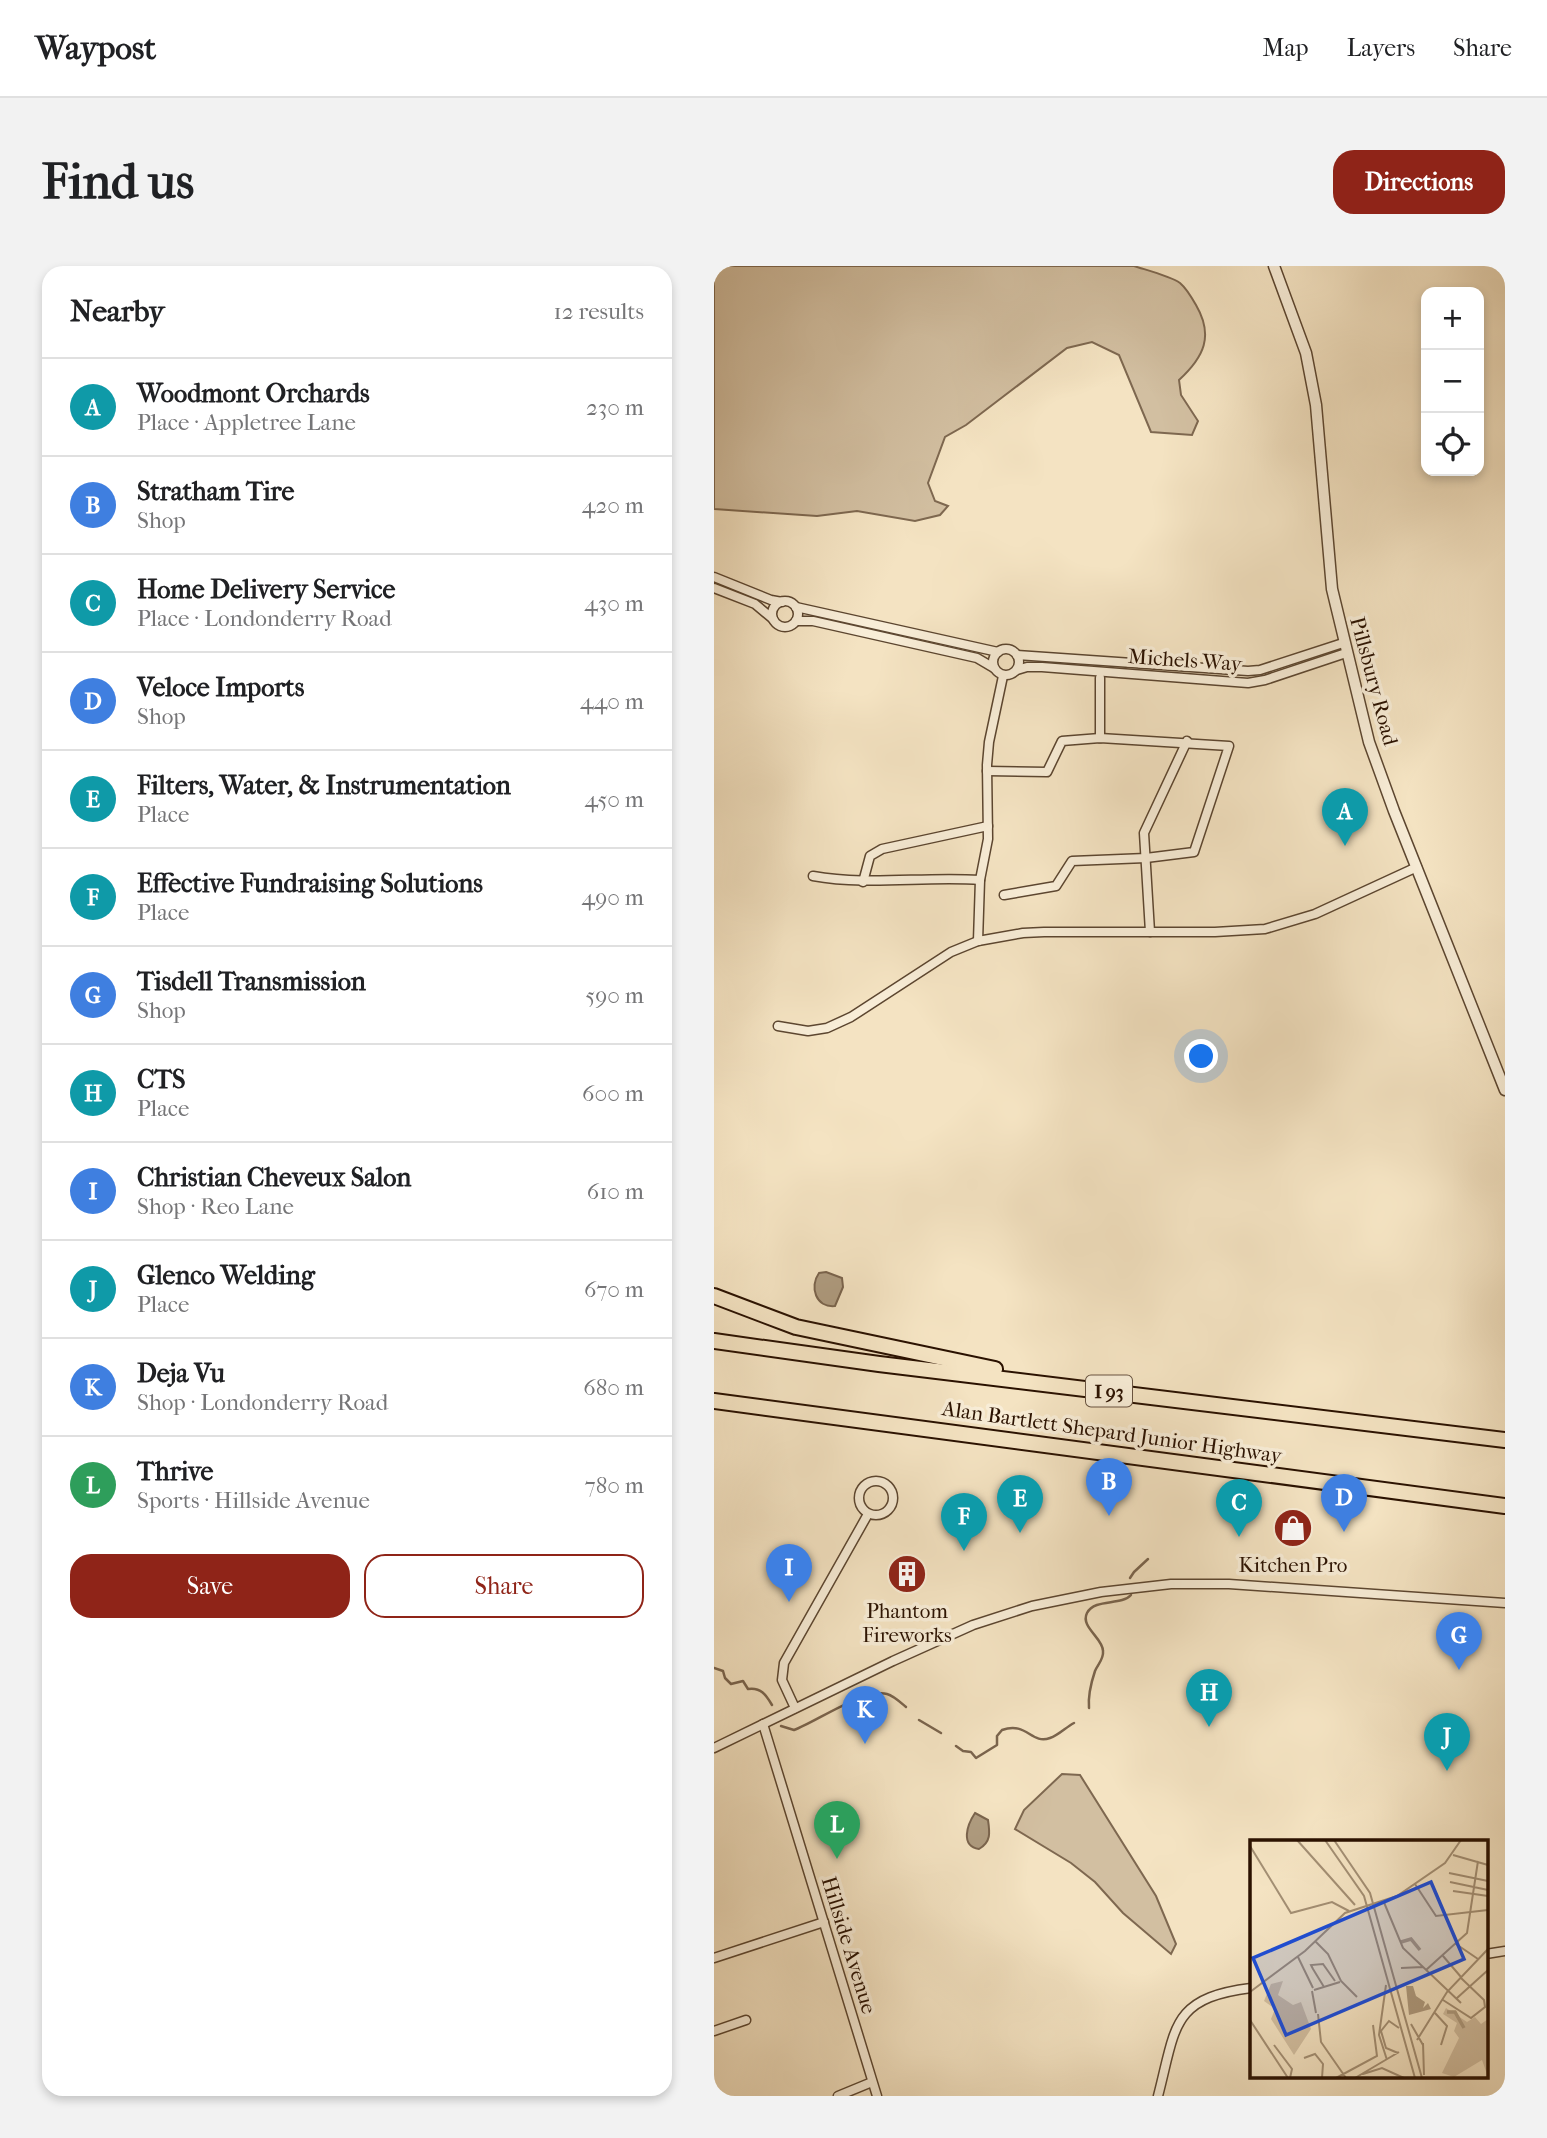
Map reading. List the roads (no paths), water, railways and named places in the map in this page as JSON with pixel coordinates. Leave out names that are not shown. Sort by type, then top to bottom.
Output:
[{"type":"highway","points":[[714,1296],[779,1322],[829,1335],[1093,1389]]},
{"type":"highway","name":"Alan Bartlett Shepard Junior Highway","points":[[714,1341],[1211,1406],[1505,1440]]},
{"type":"highway","name":"Alan Bartlett Shepard Junior Highway","points":[[714,1404],[765,1408],[1505,1506]]},
{"type":"street","name":"Pillsbury Road","points":[[1274,266],[1306,353],[1316,405],[1332,589],[1369,742],[1505,1090]]},
{"type":"street","points":[[714,577],[771,600],[790,602],[796,607],[998,652],[1010,649],[1017,654],[1020,662],[1011,675],[1003,676],[982,659],[813,621],[796,621],[785,628],[777,625],[755,604],[714,588]]},
{"type":"street","points":[[772,619],[773,610],[782,602]]},
{"type":"street","points":[[796,607],[796,621]]},
{"type":"street","name":"Michels Way","points":[[1017,654],[1248,671],[1345,648]]},
{"type":"street","name":"Michels Way","points":[[1017,670],[1042,667],[1248,683],[1265,680],[1345,648]]},
{"type":"street","points":[[994,668],[993,660],[998,652]]},
{"type":"street","points":[[978,941],[980,880],[987,850],[989,742],[1003,676]]},
{"type":"street","points":[[1100,678],[1100,738]]},
{"type":"street","points":[[987,771],[1047,772],[1062,741],[1100,738],[1187,741],[1229,746],[1195,852],[1146,858],[1072,861],[1056,886],[1004,895]]},
{"type":"street","points":[[1150,932],[1144,833],[1187,741]]},
{"type":"street","points":[[863,882],[870,856],[882,849],[988,826]]},
{"type":"street","points":[[778,1027],[808,1031],[836,1025],[951,952],[978,941],[1023,933],[1215,932],[1265,929],[1296,921],[1417,867]]},
{"type":"street","points":[[813,876],[863,882],[980,880]]},
{"type":"street","points":[[871,1482],[882,1482],[891,1490],[892,1506],[884,1514],[868,1514],[860,1506],[862,1489],[871,1482]]},
{"type":"street","points":[[795,1708],[782,1680],[784,1663],[868,1514]]},
{"type":"street","points":[[714,1748],[973,1625],[1032,1606],[1101,1591],[1171,1584],[1229,1584],[1505,1603]]},
{"type":"street","name":"Hillside Avenue","points":[[763,1724],[877,2096]]},
{"type":"street","points":[[714,1958],[824,1922]]},
{"type":"street","points":[[1158,2096],[1176,2032],[1189,2010],[1211,1995],[1250,1988]]},
{"type":"street","points":[[714,2031],[746,2020]]},
{"type":"street","points":[[838,2096],[872,2082]]},
{"type":"waterway","points":[[1130,1578],[1148,1559]]},
{"type":"waterway","points":[[1089,1708],[1092,1680],[1103,1654],[1100,1642],[1087,1623],[1087,1613],[1096,1605],[1131,1595]]},
{"type":"waterway","points":[[714,1668],[723,1671],[731,1684],[743,1681],[748,1689],[760,1691],[772,1705]]},
{"type":"waterway","points":[[781,1726],[794,1730],[853,1701],[877,1693],[890,1695],[906,1707]]},
{"type":"waterway","points":[[919,1720],[941,1733]]},
{"type":"waterway","points":[[956,1746],[971,1752],[976,1758],[997,1745],[997,1736],[1002,1730],[1017,1728],[1044,1739],[1053,1737],[1074,1723]]},
{"type":"place","name":"Woodmont Orchards","points":[[1345,846]]},
{"type":"place","name":"Stratham Tire","points":[[1109,1516]]},
{"type":"place","name":"Kitchen Pro","points":[[1293,1528]]},
{"type":"place","name":"Veloce Imports","points":[[1344,1532]]},
{"type":"place","name":"Filters, Water, & Instrumentation","points":[[1020,1533]]},
{"type":"place","name":"Home Delivery Service","points":[[1239,1537]]},
{"type":"place","name":"Effective Fundraising Solutions","points":[[964,1551]]},
{"type":"place","name":"Phantom Fireworks","points":[[907,1574]]},
{"type":"place","name":"Christian Cheveux Salon","points":[[789,1602]]},
{"type":"place","name":"Tisdell Transmission","points":[[1459,1670]]},
{"type":"place","name":"CTS","points":[[1209,1727]]},
{"type":"place","name":"Deja Vu","points":[[865,1744]]},
{"type":"place","name":"Glenco Welding","points":[[1447,1771]]},
{"type":"place","name":"Thrive","points":[[837,1859]]}]
